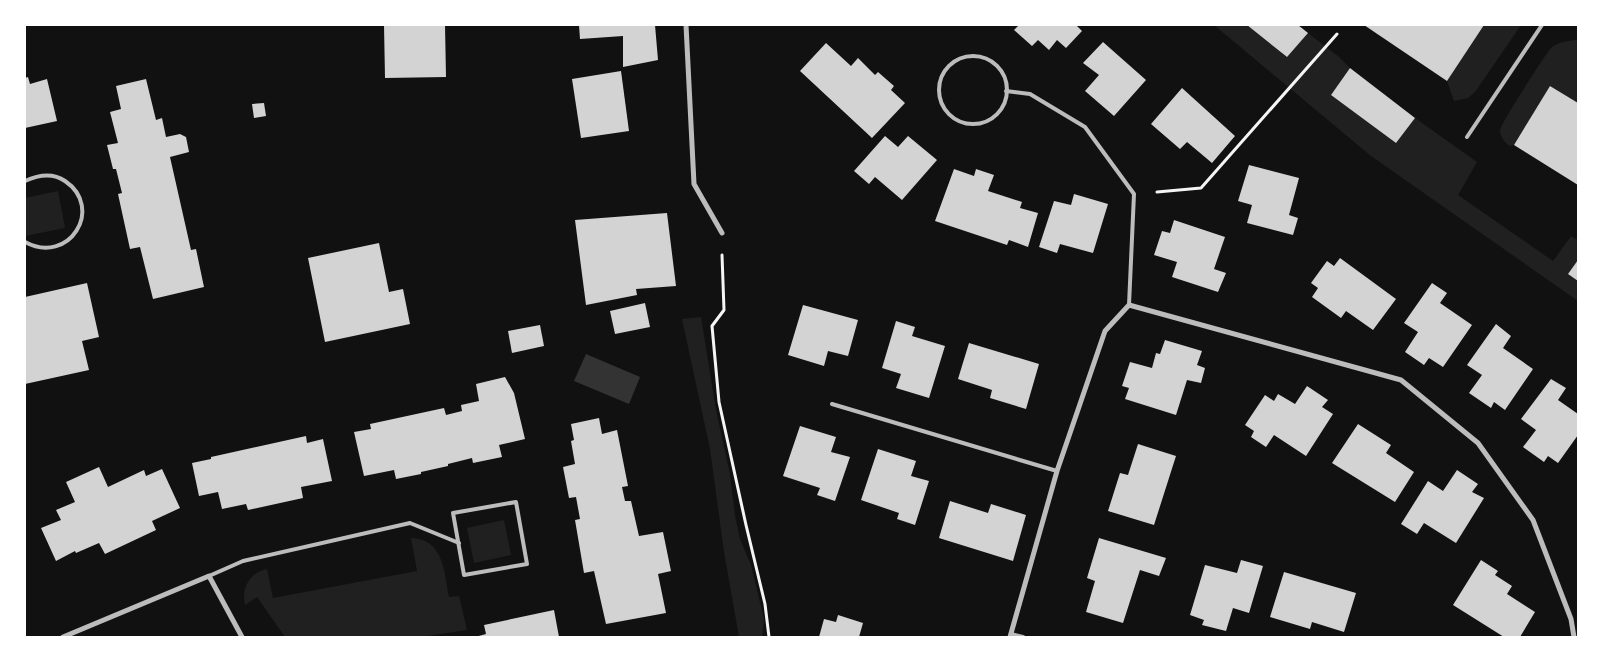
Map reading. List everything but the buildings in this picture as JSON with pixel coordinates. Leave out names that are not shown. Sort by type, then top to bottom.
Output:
[{"type":"street","points":[[686,25],[694,184],[722,233]]},
{"type":"street","points":[[1010,635],[1058,471],[1105,331],[1129,305],[1402,380],[1478,443],[1533,520],[1571,619],[1574,637]]},
{"type":"street","points":[[63,637],[209,576],[242,637]]},
{"type":"lane","points":[[1466,137],[1542,25]]},
{"type":"lane","points":[[981,56],[999,68],[1004,78],[1006,91],[1006,99],[1001,109],[993,117],[984,122],[961,122],[951,116],[943,107],[939,96],[939,84],[943,73],[950,64],[960,58],[981,56]]},
{"type":"lane","points":[[1006,91],[1030,94],[1085,127],[1134,194],[1129,305]]},
{"type":"lane","points":[[25,181],[36,176],[49,175],[61,178],[72,185],[79,195],[82,207],[82,220],[78,230],[70,240],[60,246],[49,248],[37,247],[25,242]]},
{"type":"lane","points":[[832,404],[1058,471]]},
{"type":"lane","points":[[516,502],[527,564],[464,576],[459,543],[453,513],[516,502]]},
{"type":"lane","points":[[209,576],[243,561],[410,523],[459,543]]},
{"type":"lane","points":[[1010,635],[1023,637]]},
{"type":"path","points":[[1134,194],[1202,188],[1337,34]]},
{"type":"path","points":[[722,233],[724,310],[712,326],[720,402],[746,525],[766,604],[769,637]]},
{"type":"shaded area","points":[[1214,25],[1247,25],[1286,57],[1308,33],[1350,68],[1331,95],[1396,143],[1415,118],[1477,162],[1458,195],[1553,261],[1571,236],[1578,240],[1578,260],[1568,274],[1578,281],[1578,301],[1371,156]]},
{"type":"shaded area","points":[[1484,25],[1521,25],[1475,92],[1468,98],[1454,101],[1447,81]]},
{"type":"shaded area","points":[[1572,40],[1578,40],[1578,103],[1550,86],[1514,145],[1510,146],[1503,140],[1500,130],[1524,88],[1552,47]]},
{"type":"shaded area","points":[[58,191],[65,228],[25,236],[25,198]]},
{"type":"shaded area","points":[[701,317],[716,410],[730,474],[735,516],[740,539],[751,565],[764,619],[762,637],[739,637],[724,552],[710,449],[682,319]]},
{"type":"shaded area","points":[[586,354],[640,377],[629,404],[574,381]]},
{"type":"shaded area","points":[[504,520],[511,555],[474,563],[467,528]]},
{"type":"shaded area","points":[[411,538],[430,544],[436,551],[443,568],[449,597],[459,596],[467,630],[421,637],[285,637],[257,597],[245,605],[244,593],[248,582],[256,574],[267,569],[273,598],[417,571]]}]
